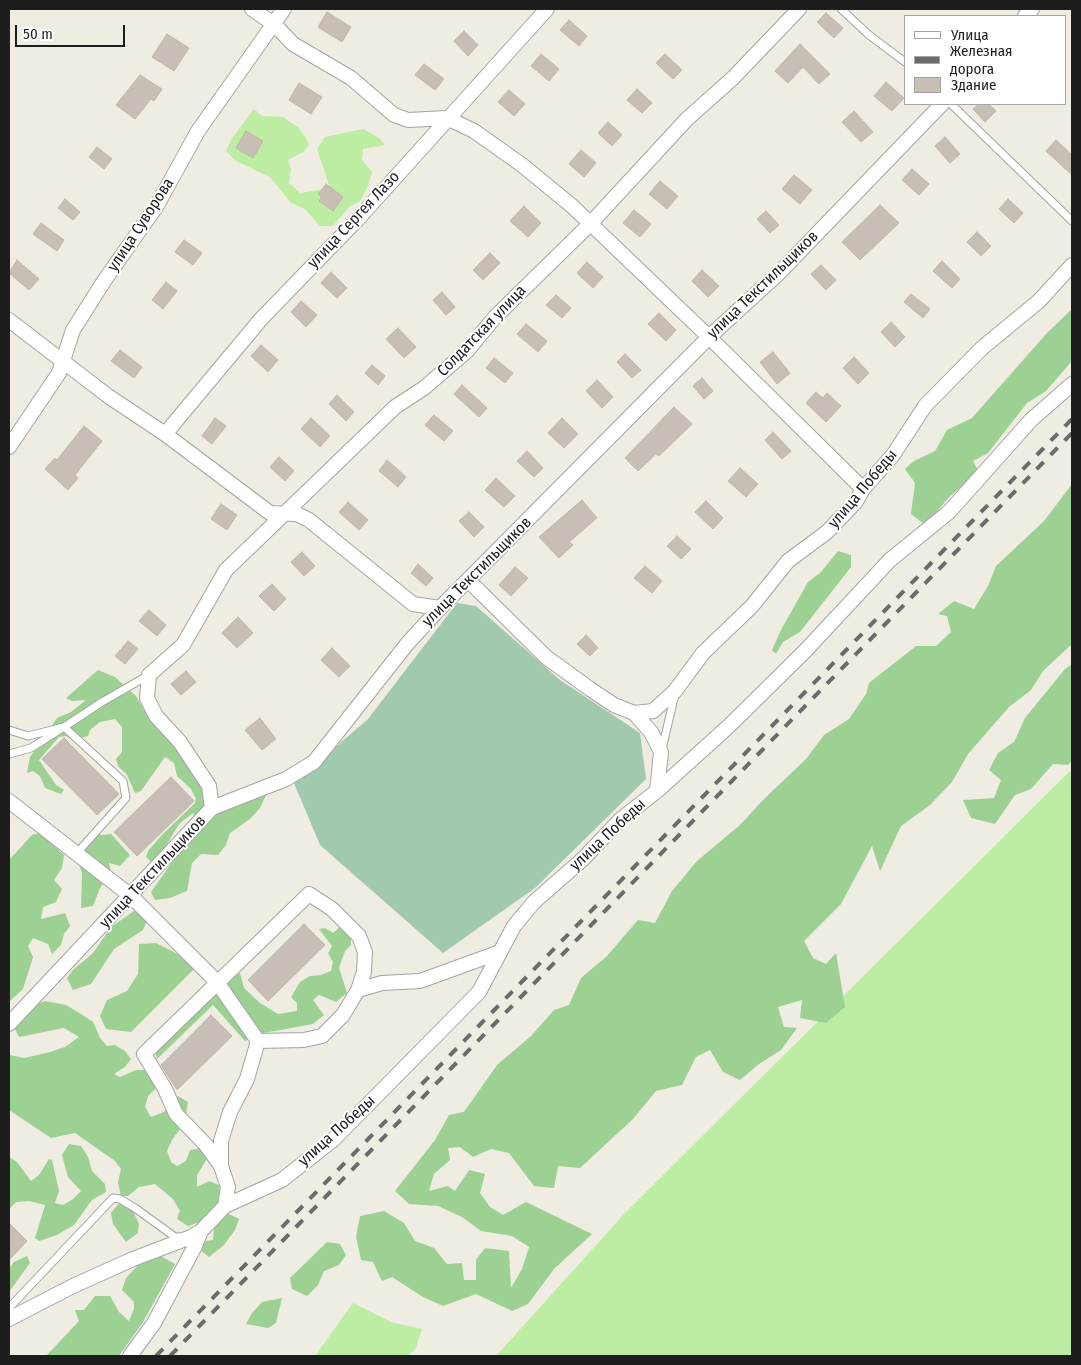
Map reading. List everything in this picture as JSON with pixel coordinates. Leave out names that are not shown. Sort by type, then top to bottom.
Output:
[{"type":"street","points":[[252,9],[275,25],[293,44],[351,78],[394,115],[408,120],[447,118],[474,131],[522,165],[572,206],[709,337],[863,489]]},
{"type":"street","name":"улица Суворова","points":[[9,446],[59,373],[74,330],[104,281],[156,207],[198,132],[275,25],[284,9]]},
{"type":"street","name":"улица Сергея Лазо","points":[[165,434],[261,319],[357,220],[547,9]]},
{"type":"street","name":"Солдатская улица","points":[[149,675],[183,645],[226,570],[395,407],[445,371],[467,350],[494,317],[589,224],[687,119],[733,78],[799,9]]},
{"type":"street","name":"улица Текстильщиков","points":[[9,1024],[212,808],[286,779],[314,762],[407,644],[440,608],[709,337],[781,271],[941,105]]},
{"type":"street","name":"улица Победы","points":[[634,713],[653,711],[675,691],[703,653],[752,606],[788,561],[827,532],[855,503],[863,489],[893,454],[925,406],[982,348],[1039,301],[1072,265]]},
{"type":"street","points":[[9,320],[108,396],[165,434],[270,513],[297,514],[309,520],[413,604],[440,608]]},
{"type":"street","points":[[657,790],[730,725],[805,651],[890,560],[949,512],[1031,420],[1072,384]]},
{"type":"street","points":[[468,580],[546,657],[614,705],[634,713],[651,732],[662,752]]},
{"type":"street","points":[[149,675],[147,698],[156,716],[180,742],[209,786],[212,808]]},
{"type":"street","name":"улица Победы","points":[[9,1319],[132,1259],[196,1234],[225,1206],[282,1180],[333,1140],[479,992],[514,926],[534,902],[584,859],[621,819],[657,790],[662,752]]},
{"type":"street","points":[[9,801],[131,896],[217,982],[258,1042]]},
{"type":"street","points":[[225,1206],[228,1187],[221,1166],[206,1145],[176,1114],[165,1089],[144,1054],[309,894],[332,909],[359,936],[365,952],[364,972],[358,990],[343,1015],[322,1036],[304,1040],[258,1042]]},
{"type":"street","points":[[358,990],[382,983],[420,981],[500,952]]},
{"type":"street","points":[[221,1166],[221,1141],[230,1112],[247,1079],[258,1042]]},
{"type":"street","points":[[130,1356],[154,1323],[194,1248],[196,1234]]},
{"type":"lane","points":[[841,9],[869,35],[904,61]]},
{"type":"lane","points":[[952,105],[1072,221]]},
{"type":"lane","points":[[9,754],[31,748],[149,675]]},
{"type":"lane","points":[[662,752],[675,691]]},
{"type":"lane","points":[[9,730],[28,736],[64,727]]},
{"type":"lane","points":[[64,727],[123,781],[126,798],[77,853]]},
{"type":"lane","points":[[9,1308],[113,1198],[120,1199],[135,1208],[175,1237],[196,1234]]},
{"type":"green space","points":[[254,109],[262,116],[283,117],[298,127],[306,138],[309,145],[303,152],[288,160],[291,169],[289,183],[300,193],[330,188],[317,149],[325,137],[363,129],[379,138],[385,145],[363,149],[362,160],[372,172],[367,188],[360,201],[349,207],[333,226],[320,226],[305,209],[291,203],[270,177],[236,161],[226,151],[232,138]]},
{"type":"green space","points":[[1072,309],[1072,361],[1046,391],[1027,403],[988,453],[973,461],[979,472],[949,497],[935,514],[923,523],[911,514],[915,483],[905,469],[914,461],[935,451],[947,430],[972,418],[1047,333]]},
{"type":"green space","points":[[1072,484],[1072,644],[1043,671],[1031,690],[1009,707],[968,754],[952,782],[930,805],[901,826],[880,871],[872,846],[841,904],[804,941],[813,958],[826,964],[836,953],[845,1007],[826,1023],[800,1018],[802,1000],[778,1007],[784,1027],[797,1028],[781,1050],[759,1064],[740,1080],[723,1072],[710,1050],[696,1057],[682,1085],[656,1091],[633,1119],[580,1168],[558,1166],[554,1188],[534,1186],[509,1153],[491,1149],[473,1157],[460,1147],[448,1148],[450,1160],[434,1174],[429,1191],[448,1186],[455,1191],[469,1170],[485,1174],[480,1193],[490,1207],[503,1215],[526,1202],[592,1234],[554,1269],[528,1304],[512,1311],[476,1294],[443,1306],[423,1297],[392,1277],[382,1281],[373,1262],[361,1260],[356,1237],[360,1216],[384,1211],[404,1223],[415,1241],[434,1248],[447,1264],[462,1263],[464,1280],[476,1280],[476,1260],[485,1248],[509,1251],[511,1288],[522,1269],[529,1247],[512,1236],[481,1231],[462,1217],[438,1206],[409,1204],[395,1191],[435,1140],[449,1115],[464,1112],[497,1065],[531,1036],[554,1010],[569,1005],[581,978],[607,956],[638,920],[655,923],[672,891],[697,861],[740,825],[806,759],[824,735],[849,719],[866,694],[869,683],[916,646],[936,646],[951,632],[947,616],[938,614],[954,601],[974,609],[988,586],[996,566],[1044,521]]},
{"type":"green space","points":[[838,551],[851,555],[851,567],[800,632],[783,642],[776,654],[772,650],[808,582],[821,572]]},
{"type":"green space","points":[[457,603],[476,606],[560,680],[640,733],[646,779],[535,888],[443,953],[320,845],[294,783],[368,719]]},
{"type":"green space","points":[[1072,664],[1072,761],[1068,765],[1053,764],[1031,789],[1015,795],[995,824],[971,818],[963,800],[994,798],[1001,780],[989,770],[998,753],[1014,742],[1025,718],[1065,669]]},
{"type":"green space","points":[[98,670],[115,677],[136,696],[144,710],[163,727],[190,762],[216,813],[267,793],[260,808],[250,819],[230,833],[226,845],[218,855],[201,854],[192,863],[187,891],[170,898],[155,900],[151,892],[175,858],[174,845],[195,816],[193,813],[179,824],[160,856],[151,862],[146,857],[148,851],[162,835],[195,803],[196,799],[191,789],[177,776],[174,763],[165,757],[141,791],[135,793],[127,775],[118,766],[116,759],[122,752],[122,727],[115,719],[100,722],[90,730],[88,736],[73,740],[66,736],[59,737],[39,760],[56,785],[64,790],[61,794],[45,788],[40,776],[33,771],[27,773],[30,757],[57,718],[71,712],[86,700],[72,701],[66,698]]},
{"type":"green space","points":[[1072,769],[1072,1356],[496,1356],[626,1212]]},
{"type":"green space","points":[[93,832],[102,835],[111,834],[130,855],[120,866],[109,863],[111,872],[100,888],[93,906],[81,908],[82,873],[78,862],[82,853],[83,839]]},
{"type":"green space","points":[[40,833],[64,855],[62,868],[54,880],[62,889],[56,902],[43,907],[41,919],[65,913],[70,926],[64,934],[61,945],[52,954],[48,944],[33,938],[28,946],[33,957],[23,989],[9,1002],[9,860],[32,835]]},
{"type":"green space","points":[[137,909],[147,921],[143,930],[114,949],[91,984],[73,990],[67,978],[73,970],[93,953],[111,927]]},
{"type":"green space","points":[[341,926],[351,935],[351,945],[345,951],[339,968],[347,993],[336,1002],[319,995],[313,1000],[324,1015],[313,1024],[264,1033],[245,1041],[213,1005],[157,1059],[155,1051],[231,978],[240,973],[244,988],[260,1003],[278,1014],[297,1011],[297,1003],[291,997],[300,982],[310,976],[321,975],[331,971],[333,962],[328,953],[332,946],[319,929],[325,928],[333,933]]},
{"type":"green space","points":[[156,943],[176,953],[194,969],[131,1032],[106,1029],[100,1016],[107,1000],[127,991],[138,974],[139,944]]},
{"type":"green space","points":[[45,1001],[66,1005],[81,1014],[93,1022],[100,1038],[107,1046],[115,1045],[125,1051],[131,1059],[125,1067],[114,1074],[120,1077],[136,1070],[148,1070],[157,1087],[148,1096],[145,1107],[151,1117],[164,1112],[178,1096],[188,1102],[185,1122],[172,1140],[167,1151],[171,1162],[177,1166],[186,1161],[190,1150],[201,1148],[207,1159],[197,1175],[197,1187],[209,1181],[219,1185],[221,1210],[239,1219],[235,1230],[224,1245],[209,1257],[200,1250],[206,1241],[213,1240],[214,1228],[203,1221],[188,1226],[177,1219],[180,1211],[173,1199],[155,1184],[139,1187],[128,1196],[121,1196],[118,1183],[121,1169],[115,1161],[75,1133],[51,1138],[9,1110],[10,1055],[24,1058],[50,1052],[65,1047],[79,1037],[64,1028],[19,1037],[14,1027],[35,1005]]},
{"type":"green space","points":[[69,1144],[81,1146],[88,1157],[92,1171],[105,1184],[106,1192],[92,1200],[74,1225],[57,1235],[39,1241],[35,1238],[45,1205],[29,1201],[16,1202],[9,1209],[9,1157],[17,1162],[31,1181],[39,1175],[49,1159],[52,1160],[59,1191],[55,1203],[63,1205],[81,1191],[68,1177],[62,1155]]},
{"type":"green space","points":[[119,1203],[133,1211],[139,1224],[138,1233],[126,1242],[113,1224],[111,1213]]},
{"type":"green space","points":[[327,1242],[340,1244],[346,1255],[339,1265],[324,1271],[318,1285],[307,1296],[292,1289],[290,1278]]},
{"type":"green space","points":[[157,1254],[175,1264],[143,1322],[119,1356],[46,1356],[79,1321],[75,1310],[84,1310],[95,1296],[110,1296],[119,1312],[129,1321],[134,1309],[134,1302],[122,1290],[126,1278],[141,1262]]},
{"type":"green space","points":[[27,1256],[30,1263],[9,1292],[9,1269],[14,1262]]},
{"type":"green space","points":[[282,1298],[276,1323],[268,1328],[246,1324],[252,1313],[262,1302]]},
{"type":"green space","points":[[353,1303],[391,1322],[422,1329],[415,1350],[407,1356],[315,1356]]},
{"type":"building","points":[[327,12],[351,27],[342,42],[318,27]]},
{"type":"building","points":[[826,13],[843,28],[834,38],[817,22]]},
{"type":"building","points":[[569,20],[587,36],[579,46],[560,30]]},
{"type":"building","points":[[464,31],[478,45],[468,56],[454,41]]},
{"type":"building","points":[[167,34],[189,48],[174,71],[152,57]]},
{"type":"building","points":[[800,44],[830,74],[819,84],[803,67],[788,83],[775,71]]},
{"type":"building","points":[[541,54],[559,69],[549,81],[531,66]]},
{"type":"building","points":[[665,54],[682,70],[673,79],[656,63]]},
{"type":"building","points":[[424,64],[444,79],[435,90],[415,75]]},
{"type":"building","points":[[140,75],[162,89],[154,101],[151,99],[135,119],[116,105]]},
{"type":"building","points":[[886,82],[904,98],[892,111],[874,96]]},
{"type":"building","points":[[299,83],[322,97],[311,114],[289,100]]},
{"type":"building","points":[[637,89],[652,103],[642,113],[627,100]]},
{"type":"building","points":[[509,90],[525,104],[514,116],[498,102]]},
{"type":"building","points":[[978,105],[990,105],[996,111],[985,122],[973,109]]},
{"type":"building","points":[[854,111],[873,132],[861,142],[842,122]]},
{"type":"building","points":[[608,122],[622,135],[612,146],[598,133]]},
{"type":"building","points":[[246,131],[263,141],[253,158],[236,148]]},
{"type":"building","points":[[945,137],[960,154],[950,163],[935,146]]},
{"type":"building","points":[[1056,140],[1072,155],[1072,175],[1046,151]]},
{"type":"building","points":[[97,147],[112,159],[104,169],[89,157]]},
{"type":"building","points":[[581,150],[596,163],[584,177],[569,164]]},
{"type":"building","points":[[912,169],[929,184],[919,195],[902,180]]},
{"type":"building","points":[[794,175],[812,190],[800,204],[782,189]]},
{"type":"building","points":[[660,181],[678,196],[667,209],[649,194]]},
{"type":"building","points":[[326,184],[343,197],[333,211],[319,201],[322,197],[318,194]]},
{"type":"building","points":[[65,199],[80,212],[73,220],[58,208]]},
{"type":"building","points":[[1008,199],[1023,213],[1014,223],[999,209]]},
{"type":"building","points":[[880,205],[899,223],[860,260],[842,242]]},
{"type":"building","points":[[524,206],[541,223],[528,237],[510,221]]},
{"type":"building","points":[[634,210],[651,224],[640,237],[623,223]]},
{"type":"building","points":[[766,211],[779,225],[770,233],[757,219]]},
{"type":"building","points":[[41,223],[64,240],[57,251],[33,234]]},
{"type":"building","points":[[977,232],[991,246],[981,256],[967,242]]},
{"type":"building","points":[[184,240],[202,253],[193,265],[175,252]]},
{"type":"building","points":[[490,253],[500,263],[483,280],[473,270]]},
{"type":"building","points":[[17,260],[39,279],[29,290],[9,273]]},
{"type":"building","points":[[942,261],[960,279],[952,288],[933,271]]},
{"type":"building","points":[[587,262],[603,277],[593,288],[577,273]]},
{"type":"building","points":[[821,265],[836,280],[826,290],[811,274]]},
{"type":"building","points":[[702,270],[719,286],[708,297],[692,281]]},
{"type":"building","points":[[331,272],[347,288],[337,298],[321,283]]},
{"type":"building","points":[[166,282],[177,291],[163,309],[152,300]]},
{"type":"building","points":[[442,292],[455,307],[446,315],[433,300]]},
{"type":"building","points":[[911,294],[930,309],[923,318],[904,302]]},
{"type":"building","points":[[556,295],[571,308],[562,318],[546,305]]},
{"type":"building","points":[[301,301],[317,315],[306,327],[291,312]]},
{"type":"building","points":[[659,313],[676,330],[666,341],[648,324]]},
{"type":"building","points":[[891,322],[905,337],[895,347],[881,332]]},
{"type":"building","points":[[526,324],[547,341],[538,352],[517,334]]},
{"type":"building","points":[[398,328],[416,347],[404,358],[386,339]]},
{"type":"building","points":[[261,345],[278,360],[268,372],[251,356]]},
{"type":"building","points":[[120,350],[142,367],[134,378],[111,361]]},
{"type":"building","points":[[773,352],[790,373],[777,384],[760,362]]},
{"type":"building","points":[[625,354],[641,370],[632,378],[617,362]]},
{"type":"building","points":[[854,357],[869,373],[858,384],[843,368]]},
{"type":"building","points":[[494,358],[513,373],[505,383],[486,368]]},
{"type":"building","points":[[372,365],[385,376],[378,385],[365,373]]},
{"type":"building","points":[[702,378],[713,391],[704,399],[693,386]]},
{"type":"building","points":[[597,380],[613,397],[602,408],[586,391]]},
{"type":"building","points":[[462,385],[487,408],[479,417],[454,394]]},
{"type":"building","points":[[816,392],[823,398],[827,393],[841,406],[826,422],[806,403]]},
{"type":"building","points":[[337,395],[354,412],[346,421],[329,404]]},
{"type":"building","points":[[674,407],[692,424],[659,456],[656,454],[638,471],[625,458]]},
{"type":"building","points":[[434,415],[453,431],[444,441],[425,425]]},
{"type":"building","points":[[215,418],[226,426],[212,444],[202,436]]},
{"type":"building","points":[[311,418],[330,436],[320,447],[301,429]]},
{"type":"building","points":[[562,418],[578,434],[564,448],[548,433]]},
{"type":"building","points":[[84,426],[102,441],[75,475],[78,478],[68,490],[45,469],[55,458],[57,460]]},
{"type":"building","points":[[773,432],[791,451],[782,459],[765,440]]},
{"type":"building","points":[[527,451],[543,468],[534,477],[517,461]]},
{"type":"building","points":[[279,457],[294,471],[285,481],[270,467]]},
{"type":"building","points":[[387,460],[406,477],[398,487],[379,471]]},
{"type":"building","points":[[740,468],[758,484],[746,497],[728,481]]},
{"type":"building","points":[[496,478],[515,496],[504,507],[485,490]]},
{"type":"building","points":[[582,500],[597,518],[569,542],[573,545],[559,558],[539,537]]},
{"type":"building","points":[[706,501],[723,518],[713,529],[695,512]]},
{"type":"building","points":[[348,502],[368,520],[359,530],[339,512]]},
{"type":"building","points":[[221,504],[237,515],[227,530],[211,519]]},
{"type":"building","points":[[469,512],[484,527],[474,537],[459,521]]},
{"type":"building","points":[[677,536],[691,549],[681,559],[667,546]]},
{"type":"building","points":[[302,552],[315,566],[304,576],[291,562]]},
{"type":"building","points":[[418,564],[433,578],[426,586],[411,573]]},
{"type":"building","points":[[645,566],[662,581],[652,593],[634,578]]},
{"type":"building","points":[[515,567],[528,578],[511,596],[499,585]]},
{"type":"building","points":[[272,584],[286,599],[274,611],[259,596]]},
{"type":"building","points":[[149,610],[166,625],[157,636],[139,621]]},
{"type":"building","points":[[238,617],[253,633],[237,648],[222,633]]},
{"type":"building","points":[[586,635],[598,648],[590,656],[577,644]]},
{"type":"building","points":[[128,641],[138,649],[125,664],[115,656]]},
{"type":"building","points":[[332,648],[350,666],[339,677],[321,660]]},
{"type":"building","points":[[186,671],[196,682],[181,695],[171,684]]},
{"type":"building","points":[[260,718],[276,739],[262,750],[245,730]]},
{"type":"building","points":[[64,738],[119,794],[97,815],[42,759]]},
{"type":"building","points":[[171,777],[194,801],[137,856],[114,832]]},
{"type":"building","points":[[304,924],[325,945],[268,1001],[248,980]]},
{"type":"building","points":[[211,1015],[232,1036],[177,1090],[161,1065]]},
{"type":"building","points":[[9,1223],[27,1241],[9,1260]]},
{"type":"railway","points":[[156,1356],[1072,419]]},
{"type":"railway","points":[[170,1356],[1072,433]]}]
